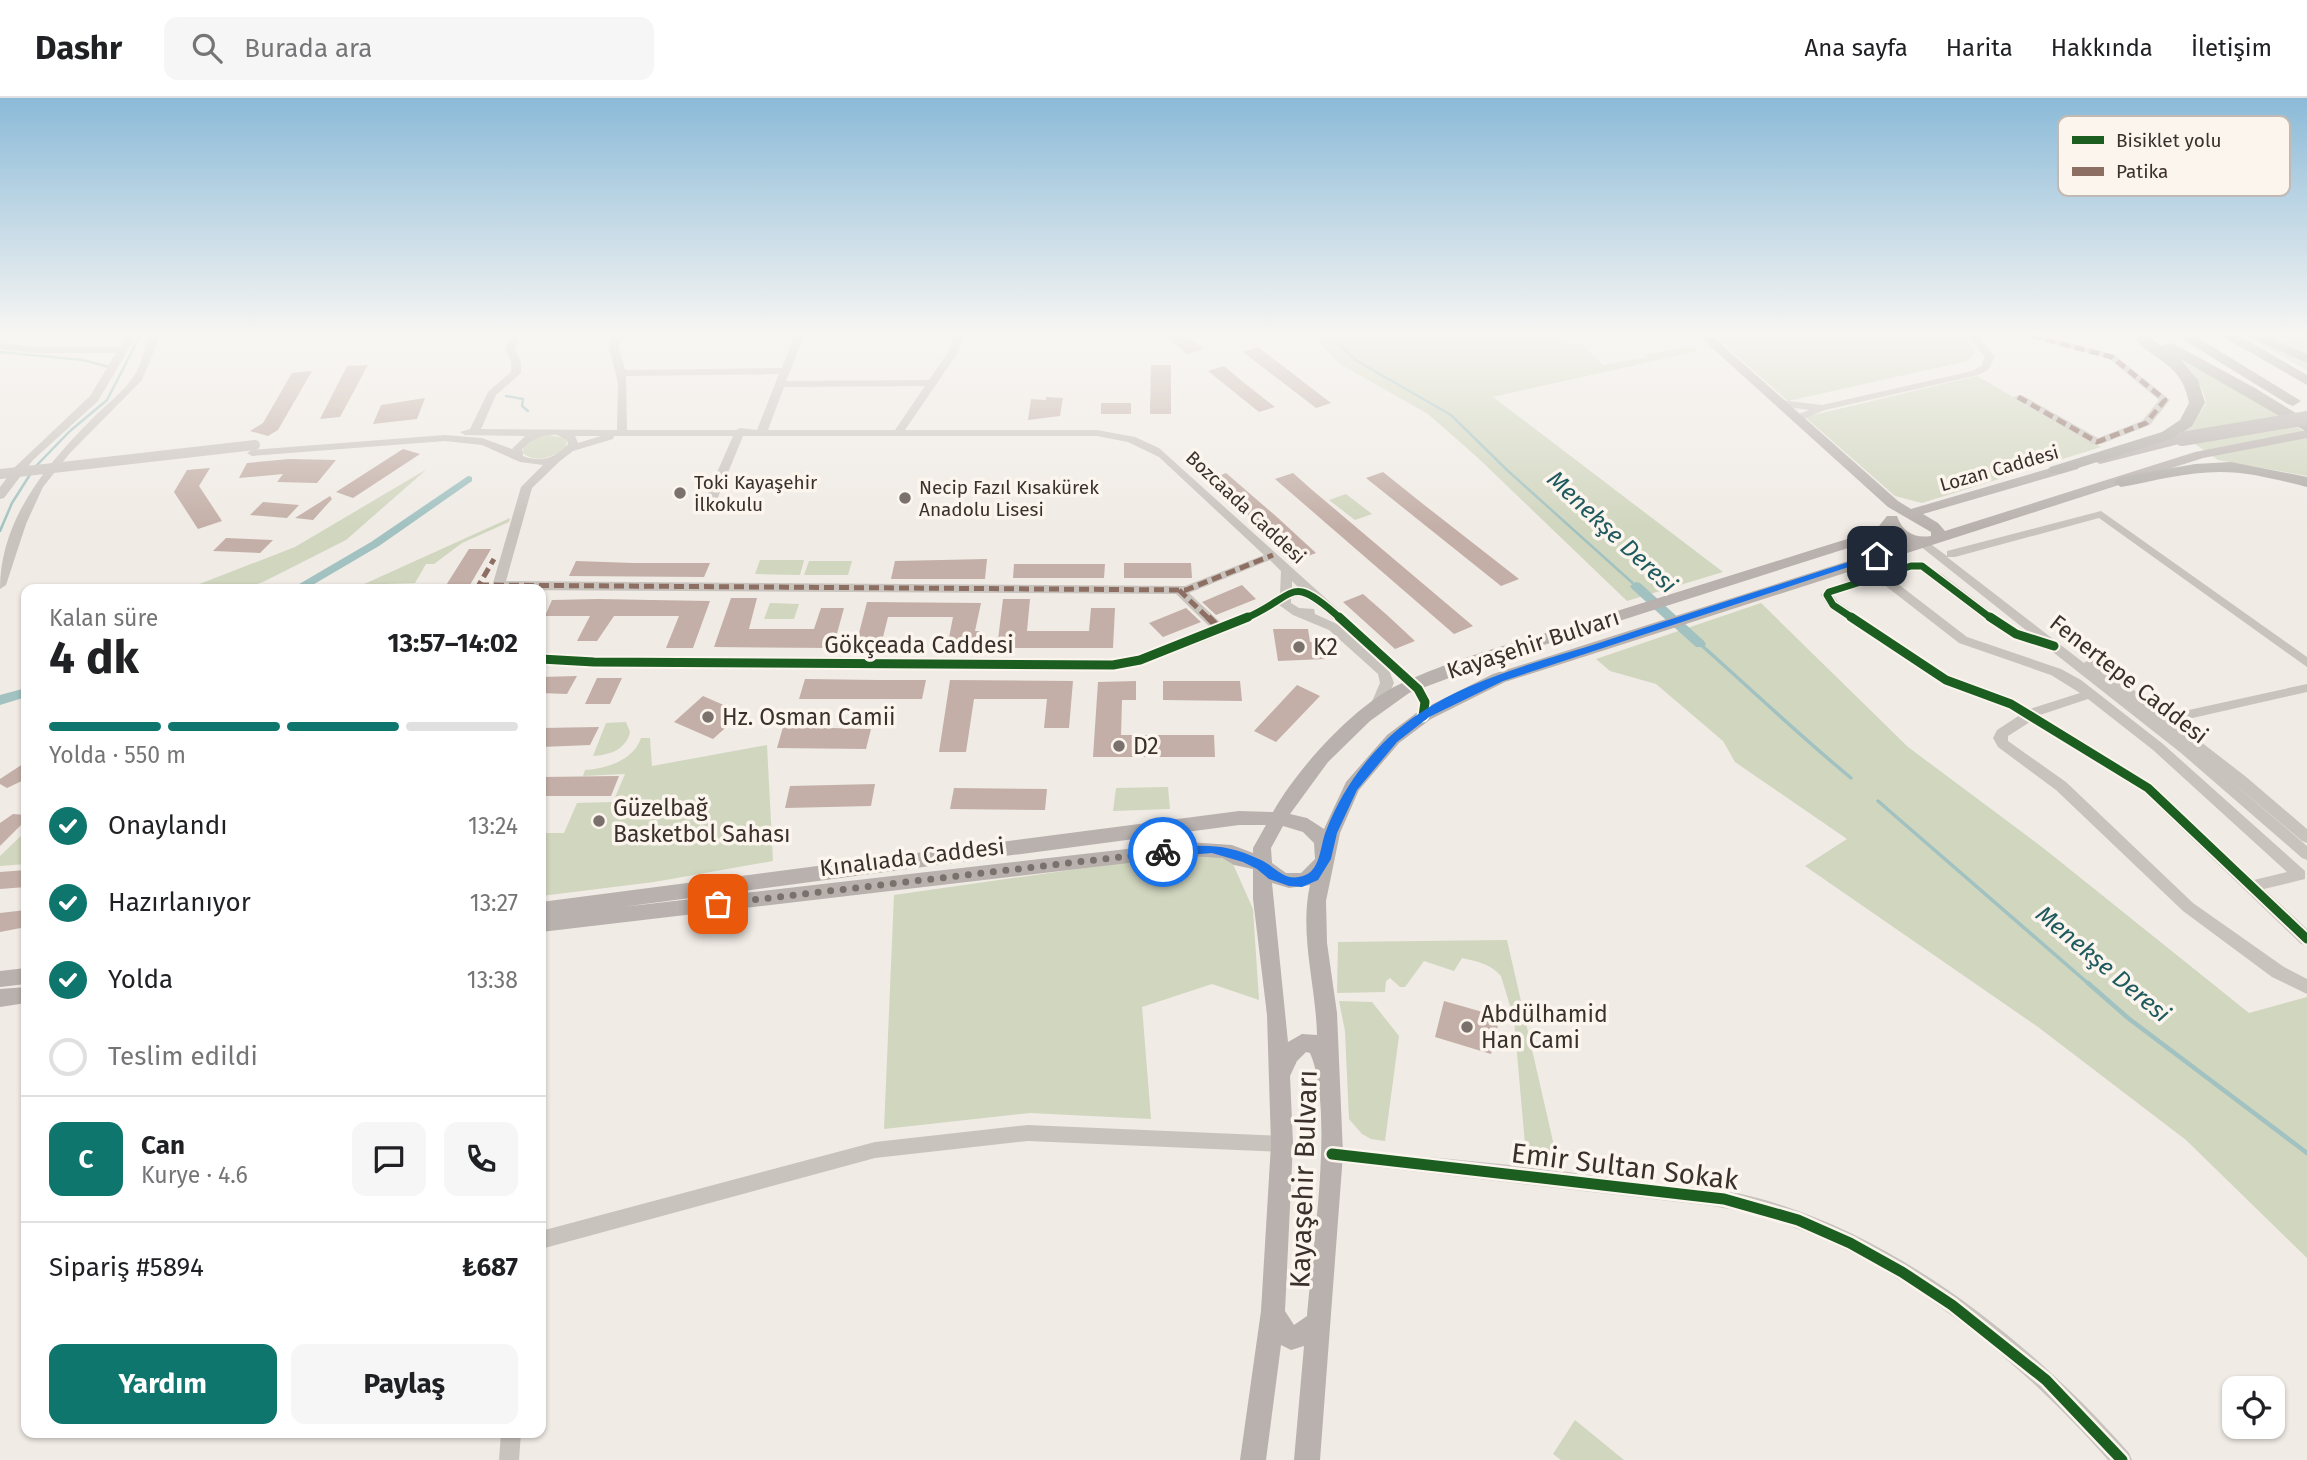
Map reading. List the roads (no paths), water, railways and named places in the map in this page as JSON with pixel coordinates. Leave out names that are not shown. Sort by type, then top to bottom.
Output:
[{"type":"highway","points":[[2056,470],[2168,435],[2186,423],[2196,400]]},
{"type":"highway","points":[[2262,400],[2307,427]]},
{"type":"highway","points":[[2290,400],[2307,410]]},
{"type":"highway","points":[[2121,482],[2188,469],[2222,467],[2253,470],[2307,482]]},
{"type":"main road","points":[[1766,400],[1881,502],[1892,526],[1903,537],[1921,542]]},
{"type":"main road","points":[[1777,400],[1908,514],[1929,522],[1938,531],[1938,537],[2121,482],[2200,455],[2307,434]]},
{"type":"main road","name":"Lozan Caddesi","points":[[1891,520],[2056,470],[2182,439],[2307,418]]},
{"type":"main road","name":"Kayaşehir Bulvarı","points":[[1253,1460],[1273,1311],[1282,1144],[1277,1014],[1261,865],[1262,848],[1276,819],[1322,758],[1377,706],[1413,685],[1494,655],[1829,550],[1877,533],[1891,520]]},
{"type":"main road","name":"Kayaşehir Bulvarı","points":[[1307,1460],[1332,1154],[1327,1013],[1317,943],[1316,901],[1331,833],[1352,788],[1393,739],[1423,716],[1491,682],[1938,537]]},
{"type":"main road","points":[[1239,818],[1280,799],[1304,782]]},
{"type":"main road","name":"Kınalıada Caddesi","points":[[546,909],[1239,818],[1276,819]]},
{"type":"main road","points":[[1261,865],[1273,876],[1302,882],[1314,877],[1325,859],[1325,846],[1319,835],[1292,821],[1276,819]]},
{"type":"main road","name":"Kınalıada Caddesi","points":[[546,923],[1188,849],[1212,848],[1232,852],[1261,865]]},
{"type":"main road","points":[[1232,852],[1257,877],[1263,899]]},
{"type":"main road","points":[[0,979],[21,977]]},
{"type":"main road","points":[[0,998],[21,996]]},
{"type":"main road","points":[[1279,1076],[1295,1047],[1309,1042],[1317,1044],[1322,1051],[1331,1077]]},
{"type":"main road","points":[[1273,1311],[1279,1329],[1291,1338],[1305,1333],[1320,1321]]},
{"type":"street","points":[[0,496],[34,450],[93,400]]},
{"type":"street","points":[[0,585],[20,524],[38,486],[65,451],[118,400]]},
{"type":"street","points":[[474,432],[489,400]]},
{"type":"street","points":[[498,584],[527,487],[570,449],[627,431],[624,400]]},
{"type":"street","points":[[762,431],[775,400]]},
{"type":"street","points":[[899,431],[921,400]]},
{"type":"street","points":[[1797,418],[1822,408],[1859,400]]},
{"type":"street","points":[[2022,400],[2097,442],[2146,423],[2164,400]]},
{"type":"street","points":[[1781,403],[1822,408]]},
{"type":"street","points":[[710,502],[740,431]]},
{"type":"street","points":[[0,480],[379,434],[544,433]]},
{"type":"street","points":[[519,457],[516,448],[520,443],[544,433]]},
{"type":"street","name":"Bozcaada Caddesi","points":[[544,433],[1097,433],[1139,440],[1163,454],[1413,685]]},
{"type":"street","points":[[562,433],[572,439],[570,449]]},
{"type":"street","points":[[0,474],[253,449],[445,438],[471,439],[494,445],[531,462],[557,458]]},
{"type":"street","points":[[1951,554],[2101,514],[2307,663]]},
{"type":"street","name":"Fenertepe Caddesi","points":[[1938,537],[1951,554],[2164,720],[2307,837]]},
{"type":"street","name":"Fenertepe Caddesi","points":[[1921,542],[2186,750],[2307,854]]},
{"type":"street","points":[[546,588],[1186,590],[1273,555]]},
{"type":"street","points":[[2054,646],[2029,641],[2006,630],[1922,566],[1911,566],[1829,592],[1826,596],[1833,605],[1946,680],[2011,704],[2148,788],[2307,939]]},
{"type":"street","points":[[1287,568],[1285,598],[1288,608],[1333,627],[1384,673],[1386,690],[1377,706]]},
{"type":"street","points":[[1880,576],[1963,640],[2056,672],[2090,694],[2158,747],[2300,875],[2252,886]]},
{"type":"street","points":[[1179,590],[1220,629]]},
{"type":"street","points":[[1285,598],[1297,591],[1309,592],[1317,597],[1317,608],[1303,613]]},
{"type":"street","name":"Gökçeada Caddesi","points":[[546,659],[580,662],[1113,665],[1140,660],[1220,629],[1285,598]]},
{"type":"street","points":[[1397,671],[1438,675]]},
{"type":"street","points":[[1413,685],[1425,702],[1423,716]]},
{"type":"street","points":[[2164,720],[2307,688]]},
{"type":"street","points":[[2090,694],[2029,715],[2002,733],[2000,738],[2008,750],[2061,786],[2188,906],[2278,972],[2307,987]]},
{"type":"street","points":[[546,1239],[875,1150],[1028,1133],[1282,1144]]},
{"type":"street","name":"Emir Sultan Sokak","points":[[1332,1154],[1362,1160],[1502,1172],[1746,1203],[1818,1229],[1850,1242],[1899,1269],[1957,1308],[2014,1353],[2072,1407],[2122,1460]]},
{"type":"street","points":[[509,1460],[511,1438]]},
{"type":"waterway","points":[[36,466],[70,431],[107,400]]},
{"type":"waterway","points":[[523,400],[522,406],[528,411]]},
{"type":"waterway","name":"Menekşe Deresi","points":[[1424,400],[1451,415],[1507,470],[1636,586]]},
{"type":"waterway","points":[[0,531],[12,503],[31,473]]},
{"type":"waterway","points":[[305,584],[375,544],[468,479]]},
{"type":"waterway","name":"Menekşe Deresi","points":[[1636,586],[1700,644]]},
{"type":"waterway","name":"Menekşe Deresi","points":[[1700,644],[1851,778]]},
{"type":"waterway","points":[[0,700],[21,694]]},
{"type":"waterway","name":"Menekşe Deresi","points":[[1878,801],[2090,985]]},
{"type":"waterway","name":"Menekşe Deresi","points":[[2088,983],[2128,1018],[2307,1153]]},
{"type":"place","name":"Toki Kayaşehir İlkokulu","points":[[680,493]]},
{"type":"place","name":"Necip Fazıl Kısakürek Anadolu Lisesi","points":[[905,498]]},
{"type":"place","name":"K2","points":[[1299,647]]},
{"type":"place","name":"Hz. Osman Camii","points":[[708,717]]},
{"type":"place","name":"D2","points":[[1119,746]]},
{"type":"place","name":"Güzelbağ Basketbol Sahası","points":[[599,821]]},
{"type":"place","name":"Abdülhamid Han Cami","points":[[1467,1027]]}]
